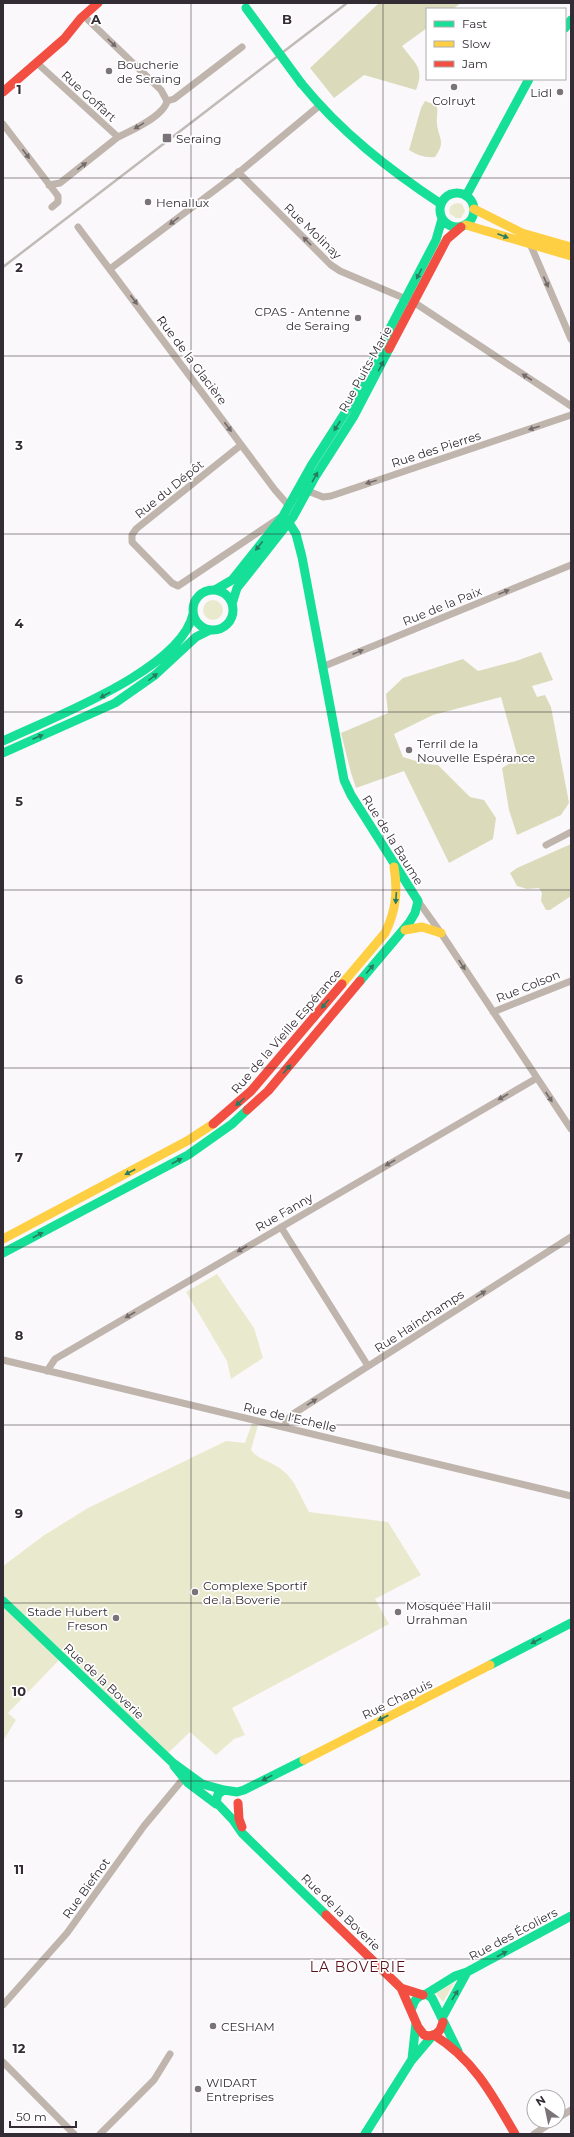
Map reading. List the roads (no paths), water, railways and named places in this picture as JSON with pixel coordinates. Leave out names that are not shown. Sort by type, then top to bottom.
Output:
[{"type":"street","points":[[3,92],[69,35],[84,16],[98,3]]},
{"type":"street","points":[[244,5],[319,106],[382,164],[441,204]]},
{"type":"street","points":[[84,16],[161,90],[167,101]]},
{"type":"street","name":"Rue Goffart","points":[[37,63],[118,137],[158,114],[164,108],[167,101],[174,100],[242,47]]},
{"type":"street","points":[[466,196],[528,80]]},
{"type":"street","points":[[110,269],[238,172],[319,106]]},
{"type":"street","points":[[3,124],[58,199],[52,207]]},
{"type":"street","points":[[49,185],[60,183],[118,137]]},
{"type":"street","name":"Rue Molinay","points":[[238,172],[335,268],[410,301],[571,406]]},
{"type":"street","points":[[463,226],[471,218],[474,209],[471,201],[466,196],[451,194],[441,204],[440,214],[442,219],[453,227],[463,226],[484,229],[531,246],[571,256]]},
{"type":"street","points":[[474,209],[522,233],[571,247]]},
{"type":"street","name":"Rue Puits-Marie","points":[[232,604],[237,588],[289,524],[361,403],[410,301],[440,233],[442,219]]},
{"type":"street","name":"Rue Puits-Marie","points":[[215,590],[232,580],[283,516],[311,466],[350,405],[447,239],[463,226]]},
{"type":"street","name":"Rue de la Glacière","points":[[78,227],[289,506]]},
{"type":"street","points":[[531,246],[571,339]]},
{"type":"street","name":"Rue des Pierres","points":[[308,491],[323,497],[331,496],[571,415]]},
{"type":"street","name":"Rue du Dépôt","points":[[241,444],[134,532],[132,538],[134,544],[172,583],[178,586],[274,519],[283,516]]},
{"type":"street","name":"Rue de la Baume","points":[[289,524],[296,534],[302,557],[344,780],[351,795],[418,901],[441,932],[571,1129]]},
{"type":"street","name":"Rue de la Paix","points":[[322,667],[571,565]]},
{"type":"street","points":[[3,741],[96,700],[131,679],[159,658],[178,640],[188,627],[193,614],[194,603],[197,598],[205,592],[215,590],[225,595],[232,604],[232,617],[228,623],[223,627],[210,630],[196,637],[156,675],[115,703],[3,753]]},
{"type":"street","points":[[193,614],[199,624],[210,630]]},
{"type":"street","points":[[546,845],[571,832]]},
{"type":"street","name":"Rue de la Vieille Espérance","points":[[3,1240],[187,1141],[214,1123],[244,1099],[385,933],[396,905],[396,883],[392,860]]},
{"type":"street","name":"Rue de la Vieille Espérance","points":[[3,1253],[188,1154],[232,1124],[268,1091],[393,942],[405,930],[414,918],[418,901]]},
{"type":"street","points":[[405,930],[422,927],[441,932]]},
{"type":"street","name":"Rue Colson","points":[[493,1012],[571,981]]},
{"type":"street","name":"Rue Fanny","points":[[47,1371],[55,1359],[537,1078]]},
{"type":"street","points":[[281,1227],[368,1366]]},
{"type":"street","name":"Rue Hainchamps","points":[[285,1427],[286,1421],[293,1414],[571,1238]]},
{"type":"street","name":"Rue de l'Echelle","points":[[3,1360],[571,1496]]},
{"type":"street","name":"Rue de la Boverie","points":[[3,1600],[173,1763],[202,1784],[228,1791]]},
{"type":"street","name":"Rue Chapuis","points":[[228,1791],[244,1790],[571,1623]]},
{"type":"street","name":"Rue de la Boverie","points":[[173,1763],[183,1779],[204,1793],[216,1804]]},
{"type":"street","points":[[183,1779],[202,1784]]},
{"type":"street","name":"Rue Biefnot","points":[[3,2005],[67,1933],[144,1826],[183,1779]]},
{"type":"street","points":[[228,1791],[237,1796],[238,1803],[234,1809],[225,1812],[216,1804],[218,1795],[228,1791]]},
{"type":"street","name":"Rue de la Boverie","points":[[238,1803],[239,1819],[247,1836]]},
{"type":"street","name":"Rue de la Boverie","points":[[225,1812],[233,1819],[239,1830],[247,1836],[400,1988],[402,1994],[412,2008],[420,2031],[425,2035],[434,2035],[458,2051]]},
{"type":"street","name":"Rue des Écoliers","points":[[424,1994],[455,1976],[467,1972],[571,1916]]},
{"type":"street","name":"Rue des Écoliers","points":[[442,2020],[467,1972]]},
{"type":"street","points":[[400,1988],[424,1994]]},
{"type":"street","points":[[412,2008],[415,1999],[424,1994]]},
{"type":"street","name":"Rue de la Boverie","points":[[424,1994],[436,2002],[442,2020],[458,2051],[480,2079],[515,2134]]},
{"type":"street","points":[[365,2134],[412,2061],[440,2030],[442,2020]]},
{"type":"street","points":[[412,2061],[416,2021]]},
{"type":"street","points":[[100,2134],[154,2080],[170,2054]]},
{"type":"street","points":[[3,2062],[74,2134]]},
{"type":"railway","points":[[3,267],[347,3]]},
{"type":"place","name":"Boucherie de Seraing","points":[[109,71]]},
{"type":"place","name":"Colruyt","points":[[454,87]]},
{"type":"place","name":"Lidl","points":[[560,92]]},
{"type":"place","name":"Seraing","points":[[167,138]]},
{"type":"place","name":"Henallux","points":[[148,202]]},
{"type":"place","name":"CPAS - Antenne de Seraing","points":[[358,318]]},
{"type":"place","name":"Terril de la Nouvelle Espérance","points":[[409,750]]},
{"type":"place","name":"Complexe Sportif de la Boverie","points":[[195,1592]]},
{"type":"place","name":"Mosquée Halil Urrahman","points":[[398,1612]]},
{"type":"place","name":"Stade Hubert Freson","points":[[116,1618]]},
{"type":"place","name":"CESHAM","points":[[213,2026]]},
{"type":"place","name":"WIDART Entreprises","points":[[198,2089]]},
{"type":"district","name":"LA BOVERIE","points":[[358,1967]]}]
